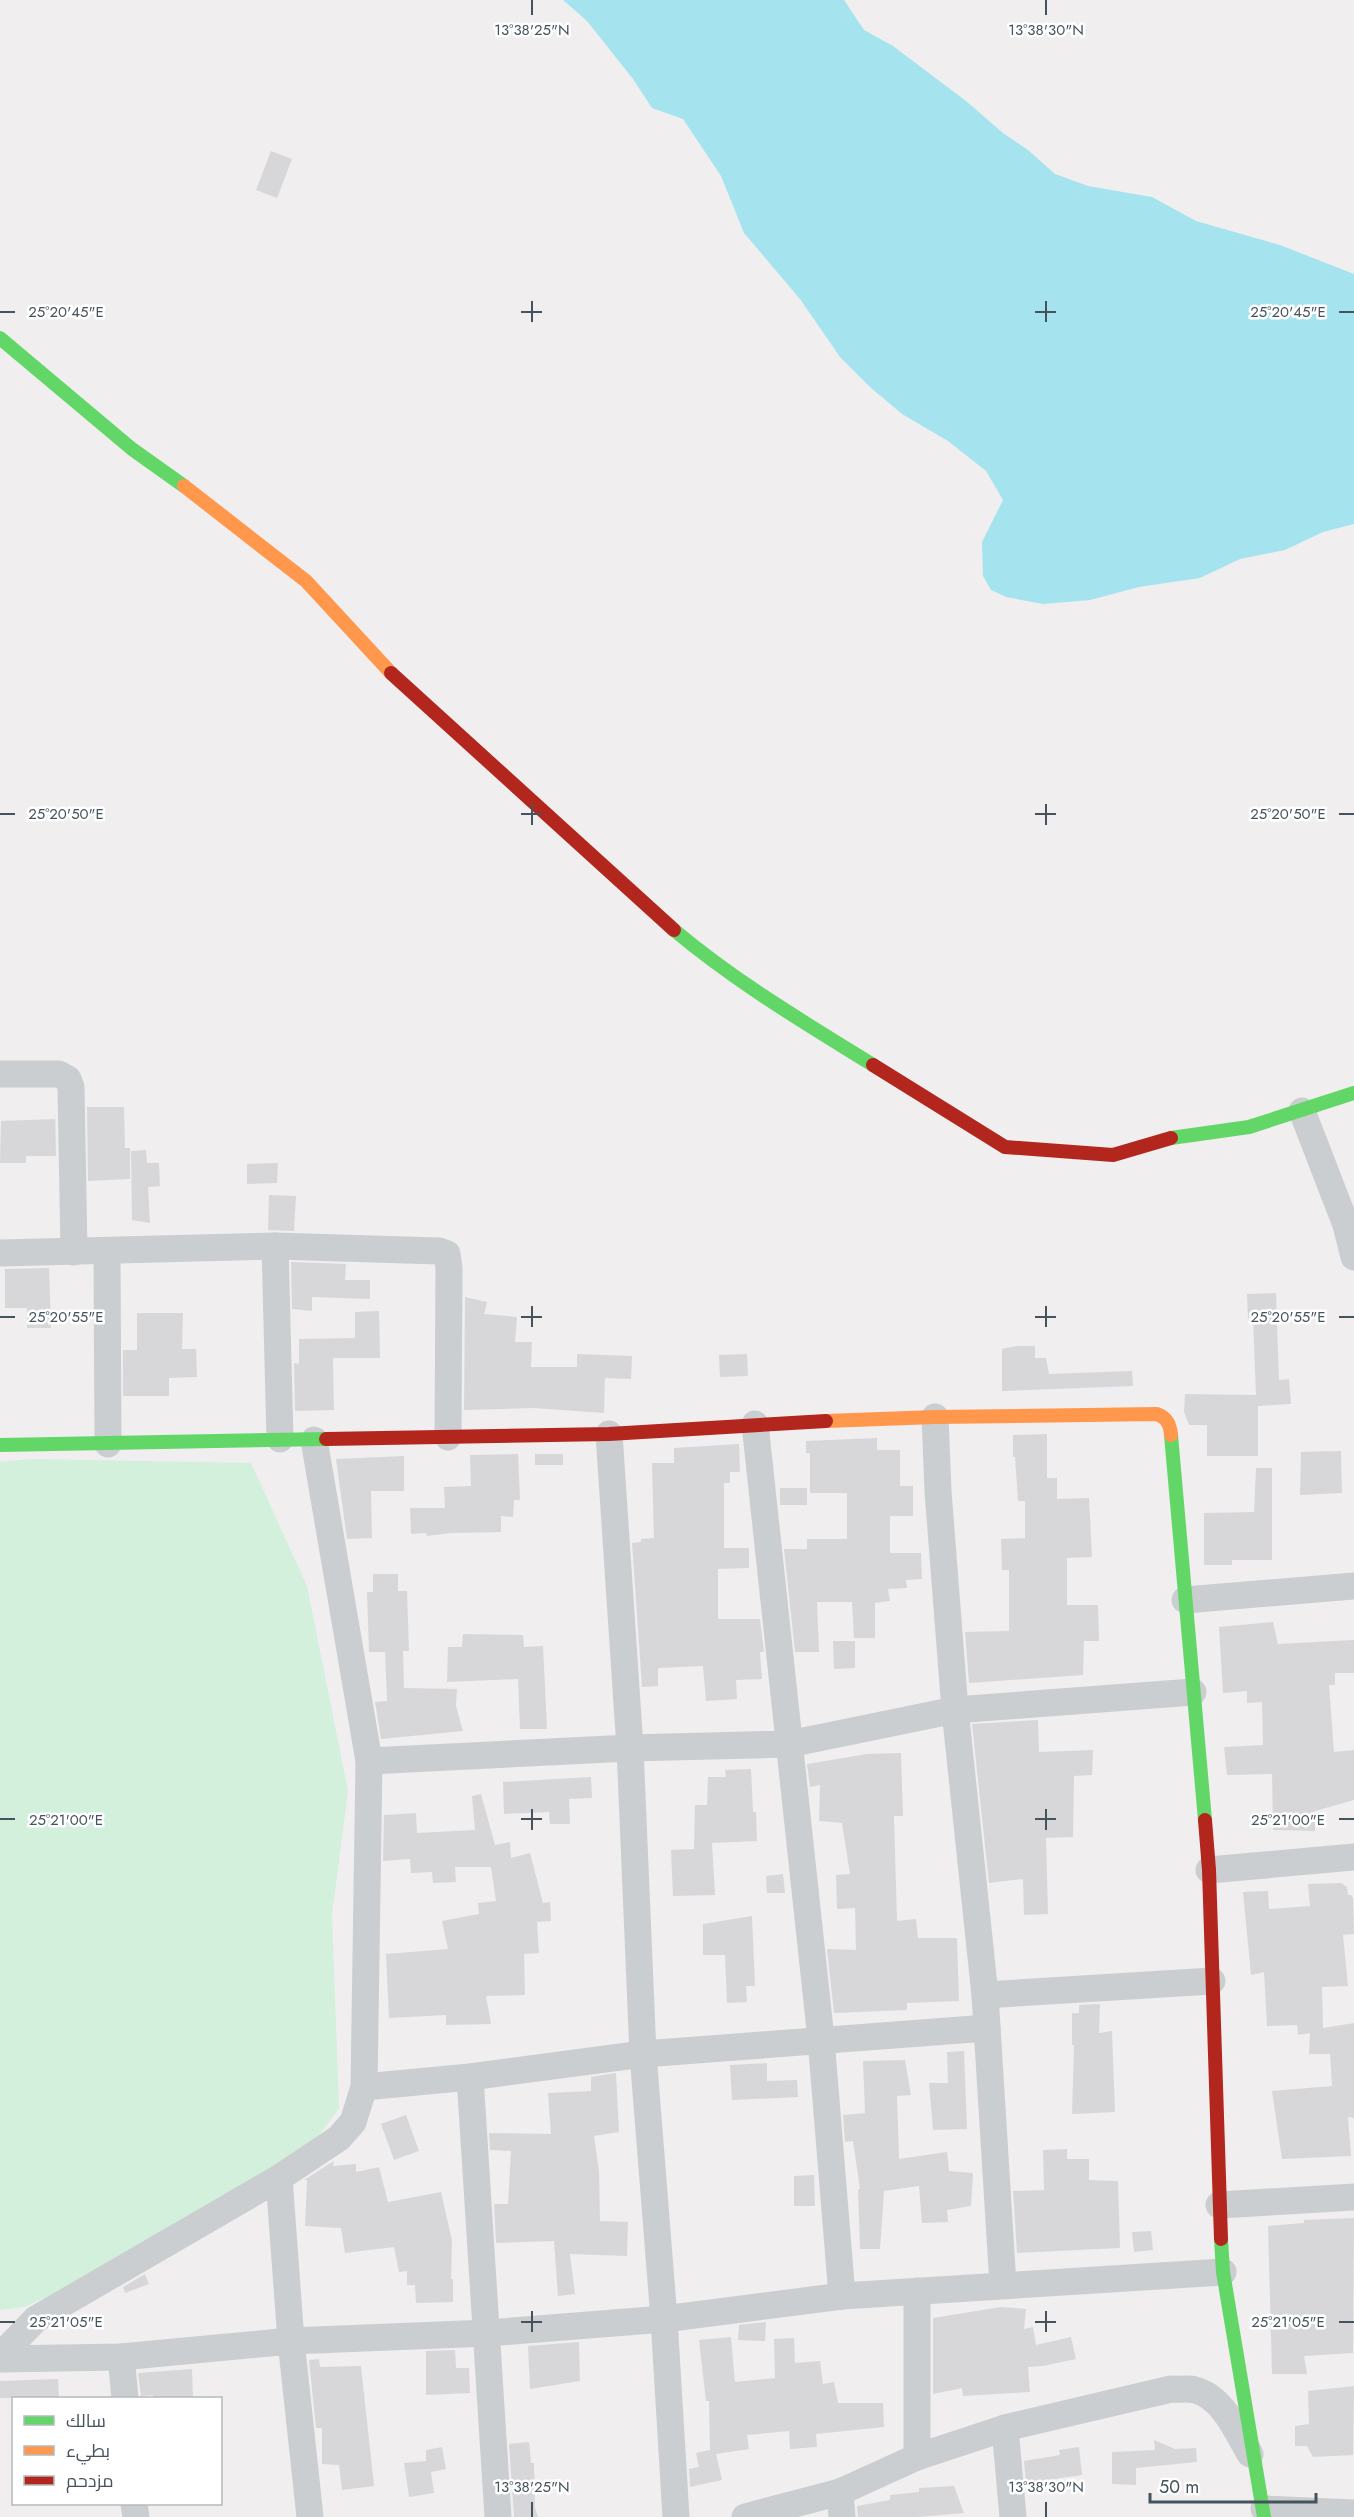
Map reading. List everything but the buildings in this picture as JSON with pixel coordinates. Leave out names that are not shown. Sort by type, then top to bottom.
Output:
[{"type":"street","points":[[0,339],[132,449],[212,506],[306,581],[397,680],[548,813],[661,919],[702,953],[763,997],[1005,1147],[1113,1155],[1174,1137],[1250,1127],[1354,1093]]},
{"type":"street","points":[[0,1074],[59,1074],[68,1079],[71,1087],[74,1252]]},
{"type":"street","points":[[1302,1111],[1343,1189],[1346,1225],[1354,1257]]},
{"type":"street","points":[[0,1253],[275,1246],[439,1251],[447,1254],[448,1437]]},
{"type":"street","points":[[275,1246],[280,1439]]},
{"type":"street","points":[[107,1251],[108,1444]]},
{"type":"street","points":[[0,1445],[609,1434],[755,1424],[935,1417],[1157,1414],[1164,1417],[1170,1425],[1209,1870],[1223,2272],[1254,2462],[1264,2513],[1354,2513]]},
{"type":"street","points":[[935,1417],[938,1491],[955,1710],[985,1995],[1003,2285]]},
{"type":"street","points":[[755,1424],[821,2039],[842,2296]]},
{"type":"street","points":[[609,1434],[630,1748],[643,2054],[664,2319],[676,2517]]},
{"type":"street","points":[[0,2357],[36,2319],[279,2178],[339,2138],[353,2122],[364,2087],[369,1761],[314,1440]]},
{"type":"street","points":[[1185,1600],[1354,1586]]},
{"type":"street","points":[[369,1761],[630,1748],[789,1744],[955,1710],[1193,1692]]},
{"type":"street","points":[[1209,1870],[1354,1857]]},
{"type":"street","points":[[985,1995],[1212,1981]]},
{"type":"street","points":[[364,2087],[470,2077],[643,2054],[987,2028]]},
{"type":"street","points":[[470,2077],[498,2517]]},
{"type":"street","points":[[279,2178],[291,2341],[310,2517]]},
{"type":"street","points":[[1219,2205],[1354,2197]]},
{"type":"street","points":[[0,2357],[121,2356],[291,2341],[488,2333],[664,2319],[842,2296],[1223,2272]]},
{"type":"street","points":[[917,2291],[917,2457]]},
{"type":"street","points":[[121,2356],[125,2397]]},
{"type":"street","points":[[745,2517],[841,2504],[917,2457],[1005,2428],[1171,2390],[1194,2390],[1213,2398],[1254,2462]]},
{"type":"street","points":[[1005,2428],[1013,2517]]},
{"type":"green space","points":[[31,1459],[251,1463],[307,1586],[348,1791],[332,1915],[339,2108],[315,2141],[102,2272],[24,2307],[0,2310],[0,1462]]},
{"type":"water","points":[[563,0],[844,0],[864,30],[893,46],[966,101],[1055,174],[1088,186],[1152,197],[1196,221],[1280,245],[1354,274],[1354,524],[1323,532],[1285,550],[1240,559],[1200,578],[1139,587],[1090,600],[1043,604],[1006,597],[991,590],[983,576],[982,542],[1003,500],[986,471],[948,441],[902,414],[840,357],[800,299],[744,233],[721,176],[683,119],[652,108],[633,79],[587,21]]},
{"type":"traffic: fast","points":[[0,338],[132,449],[184,486]]},
{"type":"traffic: fast","points":[[674,930],[796,1018],[873,1065]]},
{"type":"traffic: fast","points":[[1171,1138],[1249,1127],[1354,1093]]},
{"type":"traffic: fast","points":[[1171,1435],[1205,1820]]},
{"type":"traffic: fast","points":[[0,1445],[326,1439]]},
{"type":"traffic: fast","points":[[1221,2239],[1223,2272],[1264,2517]]},
{"type":"traffic: slow","points":[[184,486],[306,581],[391,673]]},
{"type":"traffic: slow","points":[[826,1421],[1157,1414],[1167,1422],[1171,1435]]},
{"type":"traffic: jam","points":[[391,673],[674,930]]},
{"type":"traffic: jam","points":[[873,1065],[1005,1147],[1113,1155],[1171,1138]]},
{"type":"traffic: jam","points":[[326,1439],[609,1434],[826,1421]]},
{"type":"traffic: jam","points":[[1205,1820],[1209,1870],[1221,2239]]}]
